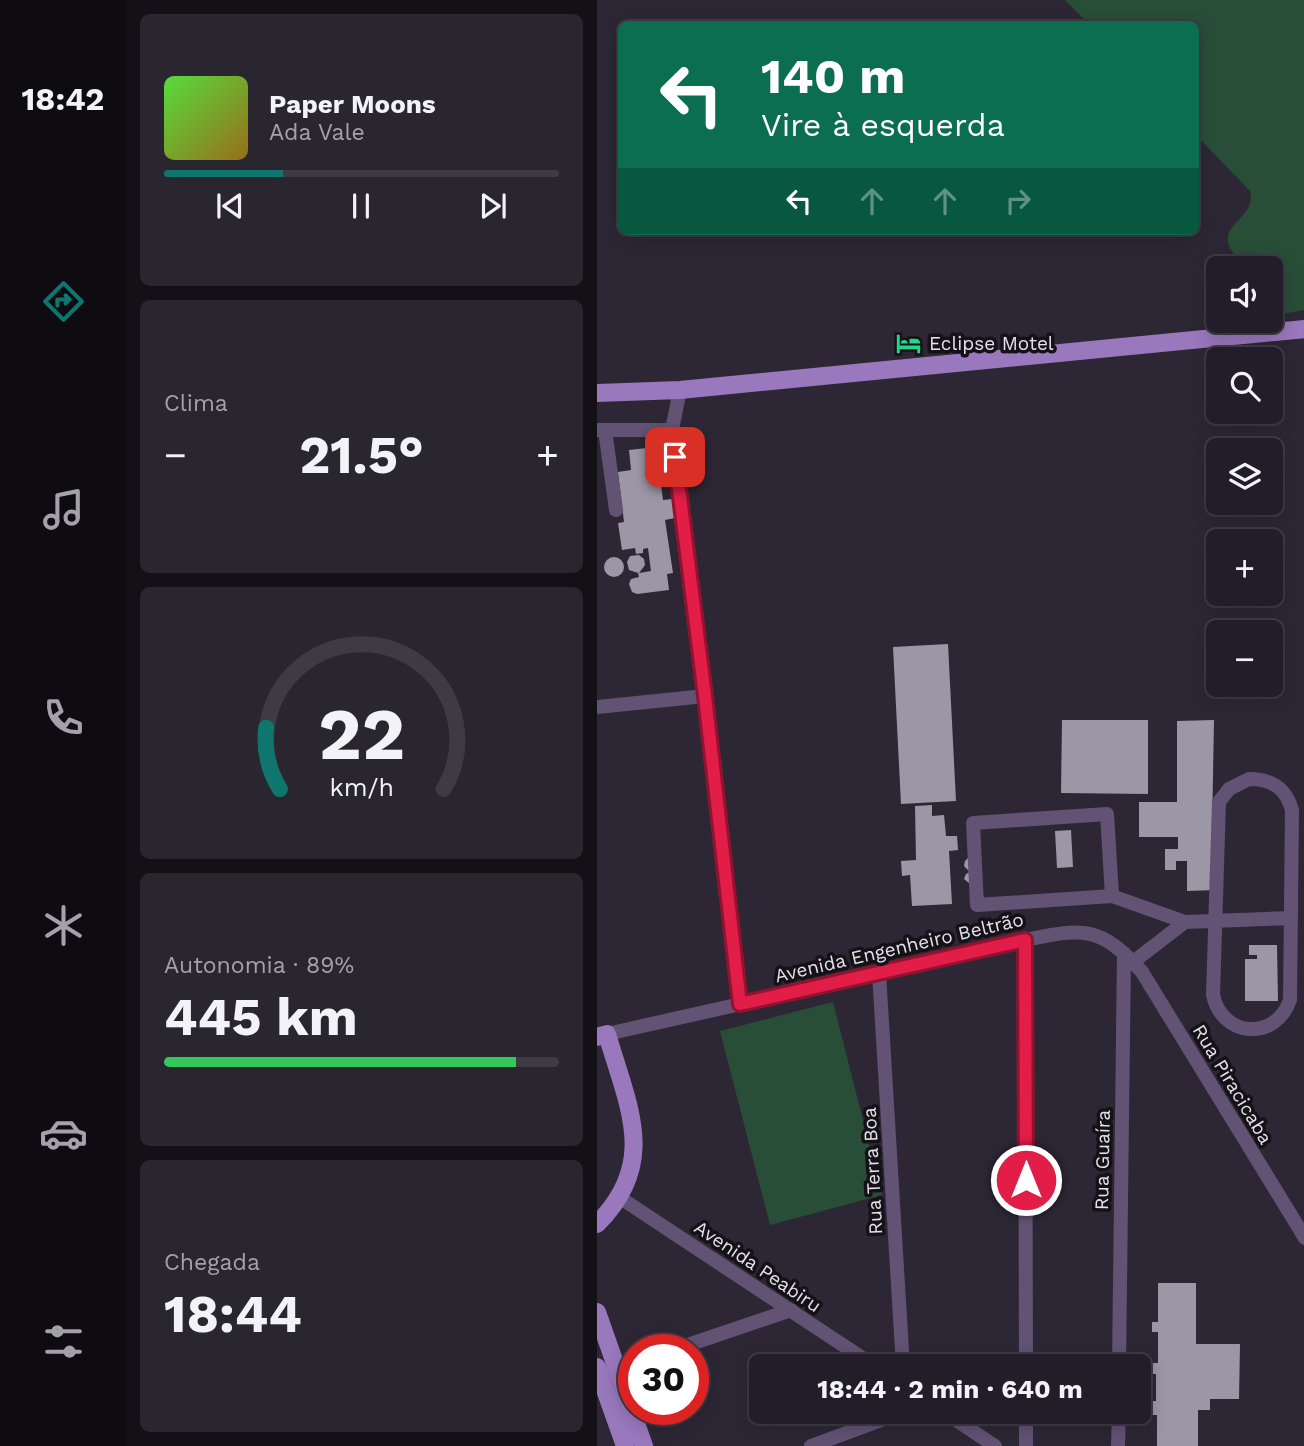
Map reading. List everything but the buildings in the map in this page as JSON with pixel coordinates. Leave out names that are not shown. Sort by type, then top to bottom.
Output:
[{"type":"main road","points":[[597,393],[680,390],[1304,329]]},
{"type":"main road","points":[[597,1224],[612,1209],[626,1185],[634,1159],[635,1132],[602,1036]]},
{"type":"main road","points":[[597,1311],[612,1369],[625,1446]]},
{"type":"main road","points":[[612,1369],[644,1446]]},
{"type":"street","points":[[680,390],[672,430],[740,1004]]},
{"type":"street","points":[[616,510],[601,430],[672,430]]},
{"type":"street","points":[[597,706],[705,696]]},
{"type":"street","points":[[1249,779],[1271,782],[1286,794],[1292,819],[1291,994],[1283,1017],[1268,1027],[1238,1027],[1216,1006],[1213,995],[1215,921],[1219,802],[1229,789],[1249,779]]},
{"type":"street","points":[[1112,896],[1107,814],[973,823],[977,905],[1112,896],[1185,922],[1291,918]]},
{"type":"street","points":[[1128,957],[1185,922]]},
{"type":"street","name":"Avenida Engenheiro Beltrão","points":[[602,1036],[1078,930],[1098,935],[1128,957]]},
{"type":"street","points":[[1025,940],[1026,1354]]},
{"type":"street","name":"Rua Piracicaba","points":[[1128,957],[1142,972],[1299,1222],[1304,1238]]},
{"type":"street","name":"Rua Guaíra","points":[[1119,1354],[1128,957]]},
{"type":"street","name":"Rua Terra Boa","points":[[879,973],[902,1354]]},
{"type":"street","name":"Avenida Peabiru","points":[[619,1196],[857,1354]]},
{"type":"street","points":[[709,1338],[791,1310]]},
{"type":"street","points":[[811,1446],[871,1424]]},
{"type":"street","points":[[962,1424],[995,1446]]},
{"type":"street","points":[[1026,1424],[1026,1446]]},
{"type":"street","points":[[1118,1446],[1119,1424]]},
{"type":"green space","points":[[1065,0],[1304,0],[1304,310],[1283,314],[1283,256],[1236,256],[1229,246],[1230,231],[1249,207],[1250,191],[1199,138],[1199,21],[1086,21]]},
{"type":"green space","points":[[833,1002],[882,1195],[770,1225],[720,1031]]},
{"type":"place","name":"Eclipse Motel","points":[[909,343]]},
{"type":"route","points":[[675,457],[740,1004],[1025,940],[1026,1180]]}]
